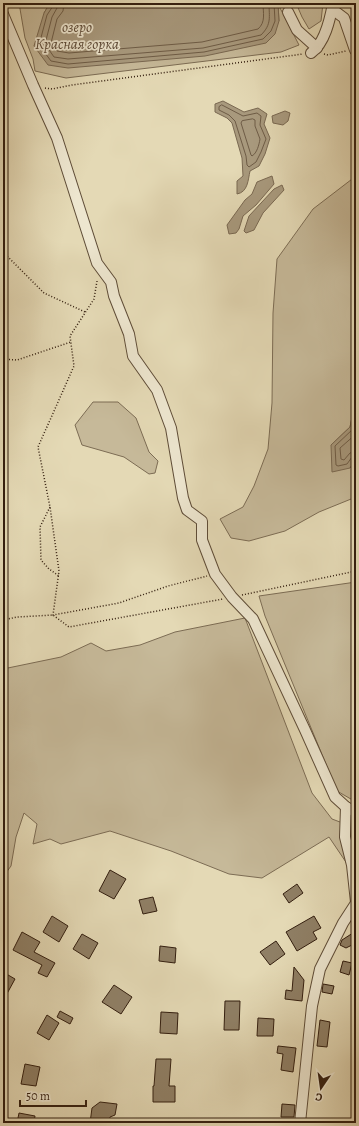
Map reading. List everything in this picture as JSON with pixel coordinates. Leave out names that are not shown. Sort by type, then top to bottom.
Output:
[{"type":"street","points":[[332,6],[344,18],[355,50]]},
{"type":"street","points":[[288,12],[297,30],[314,50],[329,23],[332,6]]},
{"type":"street","points":[[3,14],[57,138],[97,263],[111,282],[114,296],[129,334],[133,356],[157,390],[171,428],[183,498],[187,510],[202,521],[202,540],[215,574],[232,597],[253,619],[335,797],[346,807],[356,812]]},
{"type":"street","points":[[300,1123],[312,1006],[320,969],[343,923],[356,903],[352,865],[345,837],[346,807]]},
{"type":"path","points":[[33,85],[52,89],[314,50],[328,55],[355,50]]},
{"type":"path","points":[[3,252],[44,294],[85,312]]},
{"type":"path","points":[[53,615],[59,571],[50,507],[38,447],[74,366],[70,336],[94,299],[98,281],[97,263]]},
{"type":"path","points":[[3,359],[17,360],[71,342]]},
{"type":"path","points":[[50,507],[40,527],[40,560],[59,576]]},
{"type":"path","points":[[53,615],[69,627],[232,597],[356,571]]},
{"type":"path","points":[[3,620],[17,617],[53,615],[119,603],[168,586],[215,574]]},
{"type":"shaded area","name":"озеро Красная горка","points":[[19,3],[50,3],[44,13],[279,21],[278,4],[299,45],[281,52],[66,78],[35,71],[33,59],[25,38]]},
{"type":"shaded area","points":[[296,3],[323,3],[321,21],[309,29]]},
{"type":"shaded area","points":[[356,176],[356,398],[350,427],[331,445],[350,468],[356,458],[356,497],[319,512],[285,531],[249,541],[231,538],[220,519],[243,507],[254,486],[268,449],[272,403],[273,313],[277,259],[313,209]]},
{"type":"shaded area","points":[[93,402],[118,402],[136,418],[149,452],[158,461],[155,473],[149,474],[124,457],[82,445],[75,425]]},
{"type":"shaded area","points":[[356,582],[356,802],[337,791],[265,616],[259,596]]},
{"type":"shaded area","points":[[245,618],[312,793],[332,819],[356,828],[356,877],[329,837],[262,878],[229,874],[171,851],[110,831],[61,844],[50,839],[33,844],[37,824],[24,813],[16,837],[11,866],[3,877],[3,669],[61,657],[91,643],[106,651],[140,645],[175,632]]},
{"type":"water","name":"озеро Красная горка","points":[[50,3],[280,3],[278,4],[279,21],[275,34],[266,43],[205,56],[68,68],[48,65],[34,46],[44,13]]},
{"type":"water","points":[[223,101],[244,112],[258,108],[267,114],[264,124],[270,138],[265,154],[259,166],[250,171],[248,182],[243,191],[237,194],[237,181],[243,176],[242,158],[232,123],[227,118],[215,112],[215,104]]},
{"type":"water","points":[[285,111],[290,113],[288,121],[283,125],[273,123],[272,116]]},
{"type":"water","points":[[272,176],[274,184],[256,205],[243,216],[239,229],[236,233],[229,234],[227,225],[245,200],[252,194],[257,182]]},
{"type":"water","points":[[282,185],[284,190],[263,213],[254,230],[246,233],[244,231],[249,216],[274,189]]},
{"type":"water","points":[[356,398],[356,458],[350,468],[332,472],[331,445],[350,427]]},
{"type":"building","points":[[110,870],[126,879],[114,899],[99,891]]},
{"type":"building","points":[[297,884],[303,893],[289,903],[283,894]]},
{"type":"building","points":[[153,897],[157,911],[143,914],[139,900]]},
{"type":"building","points":[[52,916],[68,926],[59,942],[43,932]]},
{"type":"building","points":[[314,916],[321,928],[313,932],[317,939],[297,951],[286,932]]},
{"type":"building","points":[[356,931],[356,943],[346,948],[340,945],[342,940]]},
{"type":"building","points":[[22,932],[40,942],[34,952],[55,963],[47,977],[38,973],[42,965],[13,950]]},
{"type":"building","points":[[82,934],[98,943],[89,959],[73,949]]},
{"type":"building","points":[[276,941],[285,954],[270,965],[260,952]]},
{"type":"building","points":[[160,946],[176,948],[175,963],[159,961]]},
{"type":"building","points":[[343,961],[352,963],[349,975],[340,972]]},
{"type":"building","points":[[294,967],[304,980],[302,1001],[285,999],[286,990],[292,991]]},
{"type":"building","points":[[3,972],[15,979],[3,1001]]},
{"type":"building","points":[[323,984],[334,986],[332,994],[322,992]]},
{"type":"building","points":[[114,985],[132,997],[121,1014],[102,1002]]},
{"type":"building","points":[[225,1001],[240,1001],[239,1030],[224,1030]]},
{"type":"building","points":[[60,1011],[73,1018],[70,1024],[57,1017]]},
{"type":"building","points":[[161,1012],[178,1013],[177,1034],[160,1033]]},
{"type":"building","points":[[47,1015],[59,1023],[49,1040],[37,1033]]},
{"type":"building","points":[[258,1018],[274,1019],[273,1036],[257,1036]]},
{"type":"building","points":[[320,1020],[330,1022],[327,1047],[317,1046]]},
{"type":"building","points":[[278,1046],[296,1048],[293,1072],[281,1070],[283,1054],[277,1053]]},
{"type":"building","points":[[156,1059],[171,1059],[169,1086],[175,1086],[175,1102],[153,1102]]},
{"type":"building","points":[[25,1064],[40,1067],[36,1086],[21,1084]]},
{"type":"building","points":[[100,1102],[117,1104],[115,1115],[110,1117],[109,1123],[90,1123],[92,1108]]},
{"type":"building","points":[[282,1104],[295,1105],[294,1117],[281,1117]]},
{"type":"building","points":[[19,1113],[35,1116],[34,1123],[17,1123]]}]
